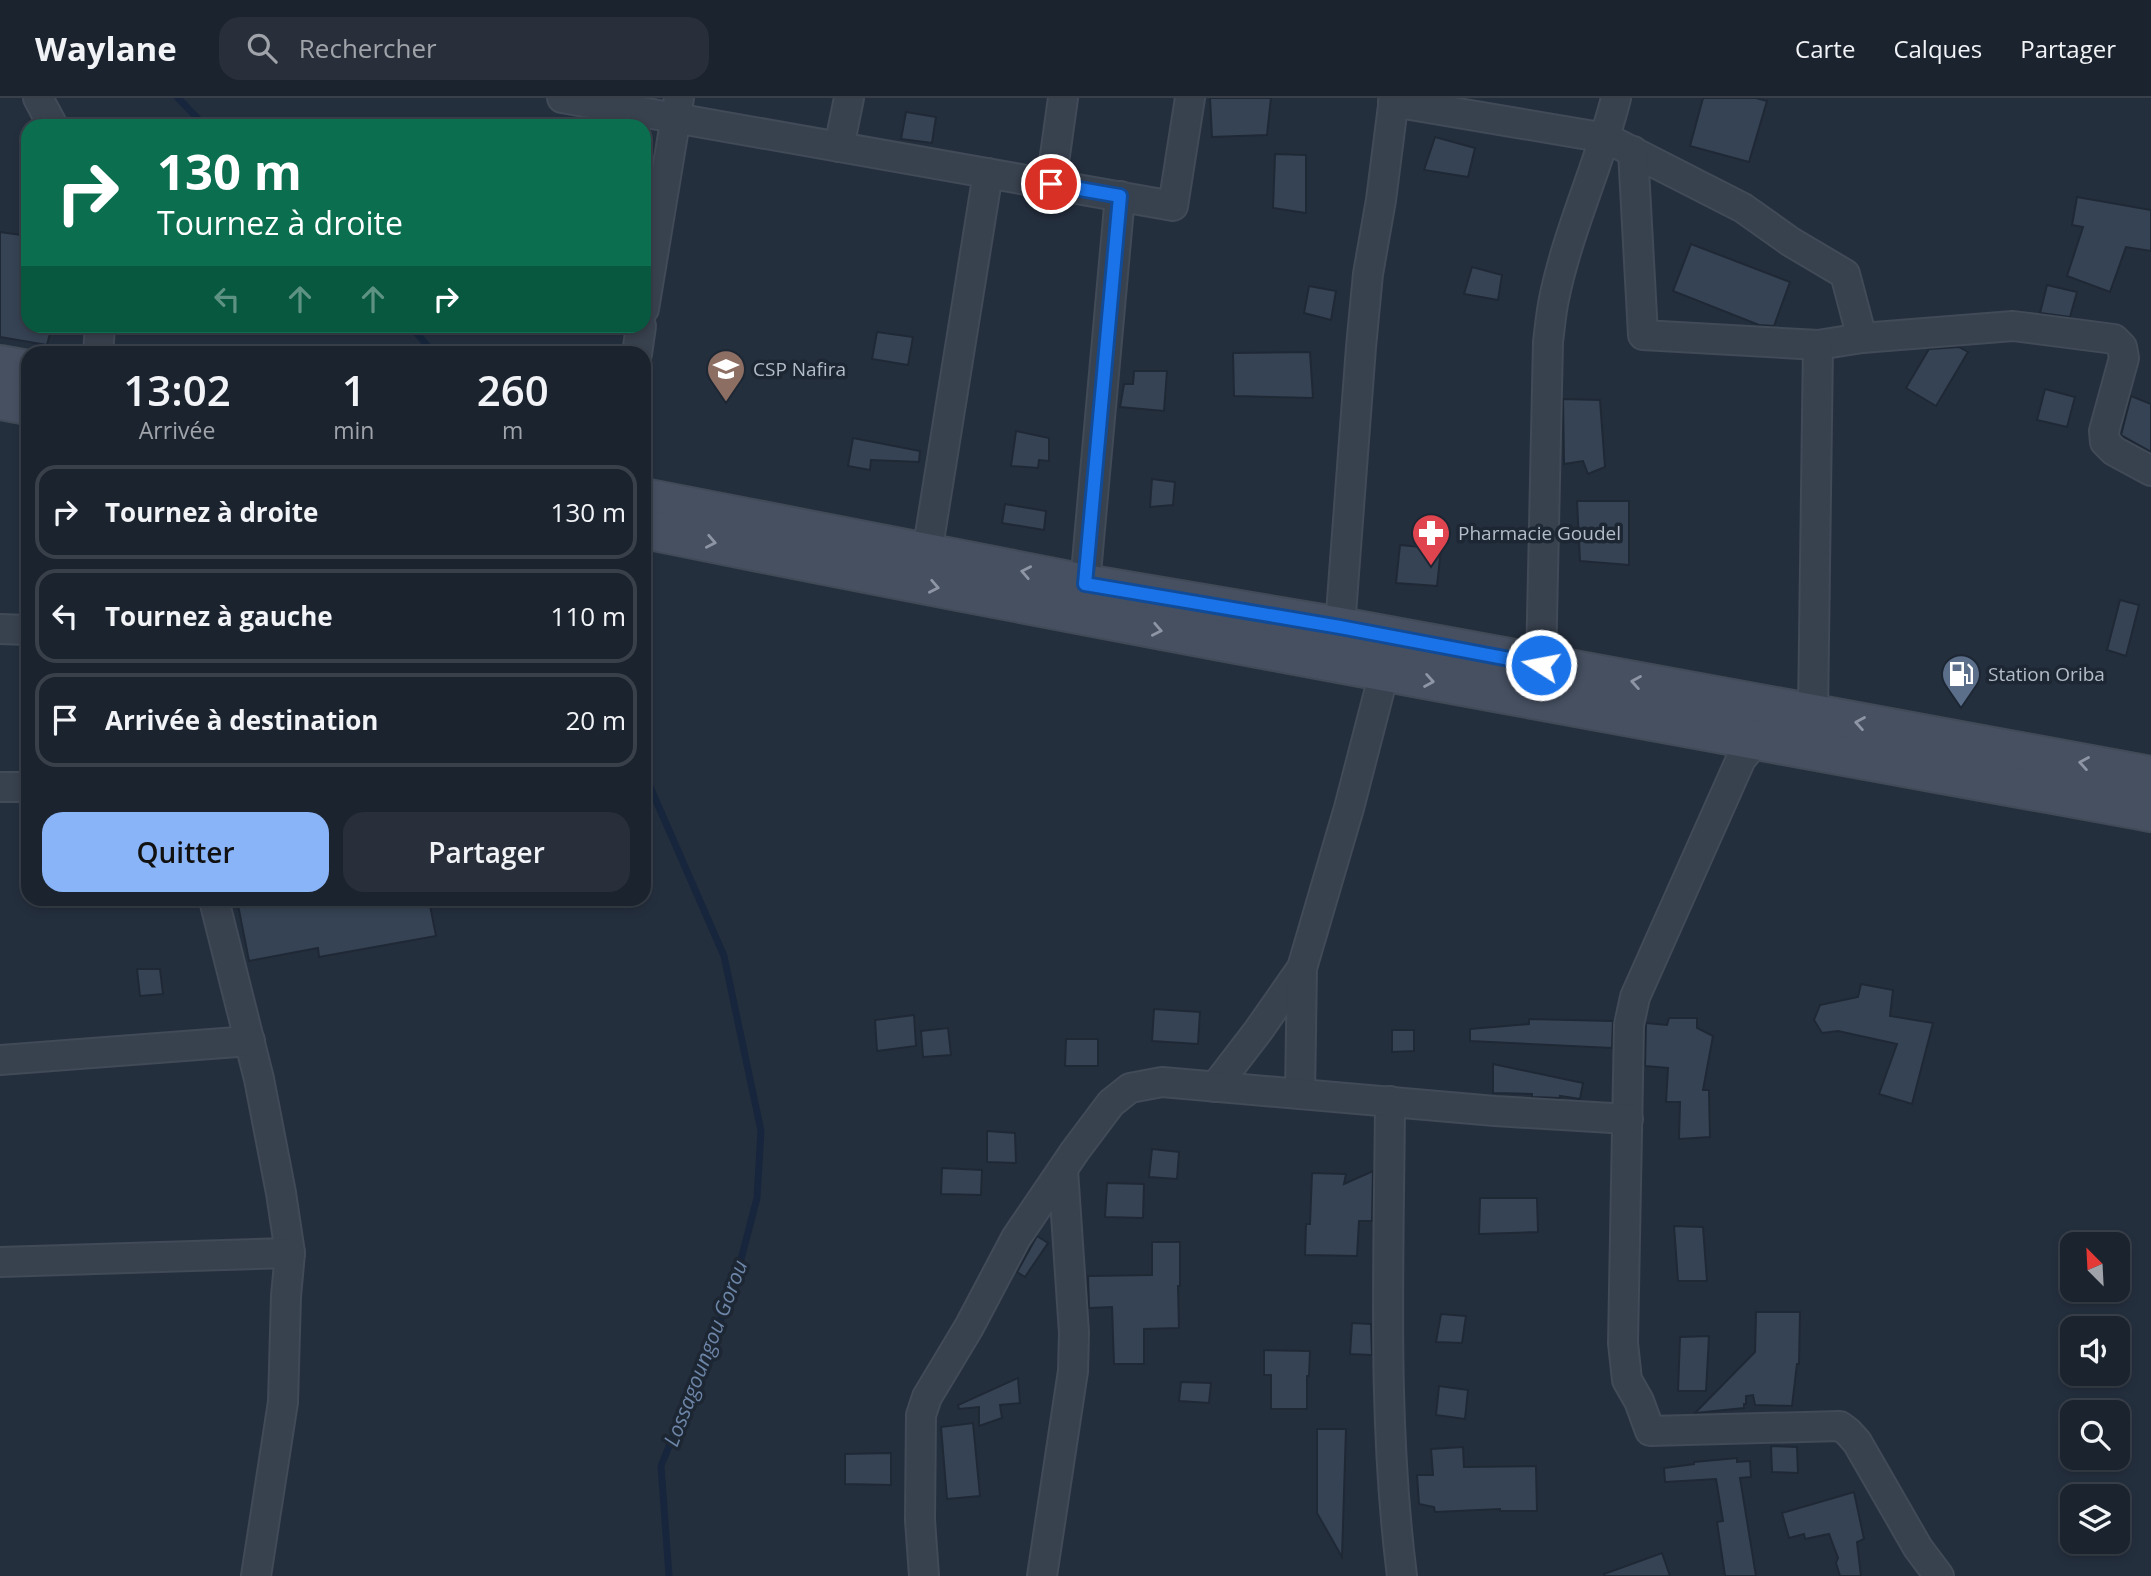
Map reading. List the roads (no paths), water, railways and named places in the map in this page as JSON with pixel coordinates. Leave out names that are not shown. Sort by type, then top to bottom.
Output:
[{"type":"main road","points":[[0,365],[21,369]]},
{"type":"main road","points":[[0,400],[21,404]]},
{"type":"main road","points":[[651,499],[1085,584],[1340,627],[2151,775]]},
{"type":"main road","points":[[651,529],[917,584],[1384,673],[2151,812]]},
{"type":"street","points":[[38,98],[49,119]]},
{"type":"street","points":[[562,98],[678,108],[839,147],[1173,206],[1190,98]]},
{"type":"street","points":[[839,147],[849,98]]},
{"type":"street","points":[[1051,184],[1063,98]]},
{"type":"street","points":[[1541,665],[1548,342],[1554,298],[1574,228],[1606,138],[1616,98]]},
{"type":"street","points":[[1340,627],[1368,274],[1381,200],[1393,100],[1606,138],[1633,151],[1743,208],[1791,242],[1845,274],[1861,338]]},
{"type":"street","points":[[651,268],[678,108]]},
{"type":"street","points":[[1633,151],[1643,335],[1818,345],[1861,338],[2014,326],[2114,339],[2122,347],[2124,358],[2104,431],[2105,442],[2114,451],[2151,471]]},
{"type":"street","points":[[927,553],[988,173]]},
{"type":"street","points":[[1085,584],[1120,196]]},
{"type":"street","points":[[1813,714],[1818,345]]},
{"type":"street","points":[[0,629],[21,630]]},
{"type":"street","points":[[1300,1094],[1301,968],[1349,808],[1384,673]]},
{"type":"street","points":[[1756,741],[1741,759],[1635,997],[1629,1025],[1623,1343],[1627,1380],[1639,1401],[1650,1431],[1840,1426],[1857,1442],[1918,1548],[1939,1576]]},
{"type":"street","points":[[0,787],[21,788]]},
{"type":"street","points":[[216,906],[250,1041],[281,1193],[290,1253],[283,1402],[256,1576]]},
{"type":"street","points":[[1214,1087],[1258,1031],[1301,968]]},
{"type":"street","points":[[0,1060],[250,1041]]},
{"type":"street","points":[[925,1576],[920,1520],[920,1415],[1016,1238],[1111,1103],[1130,1088],[1162,1082],[1628,1119]]},
{"type":"street","points":[[1390,1101],[1389,1420],[1394,1513],[1402,1576]]},
{"type":"street","points":[[1042,1576],[1073,1371],[1074,1333],[1062,1170]]},
{"type":"street","points":[[0,1262],[290,1253]]},
{"type":"street","points":[[1911,1576],[1918,1548]]},
{"type":"waterway","name":"Lossagoungou Gorou","points":[[178,98],[198,119]]},
{"type":"waterway","name":"Lossagoungou Gorou","points":[[417,333],[427,346]]},
{"type":"waterway","name":"Lossagoungou Gorou","points":[[651,789],[724,956],[761,1131],[757,1198],[733,1290],[661,1466],[669,1576]]},
{"type":"place","name":"CSP Nafira","points":[[726,403]]},
{"type":"place","name":"Pharmacie Goudel","points":[[1431,567]]},
{"type":"place","name":"Station Oriba","points":[[1961,708]]}]
